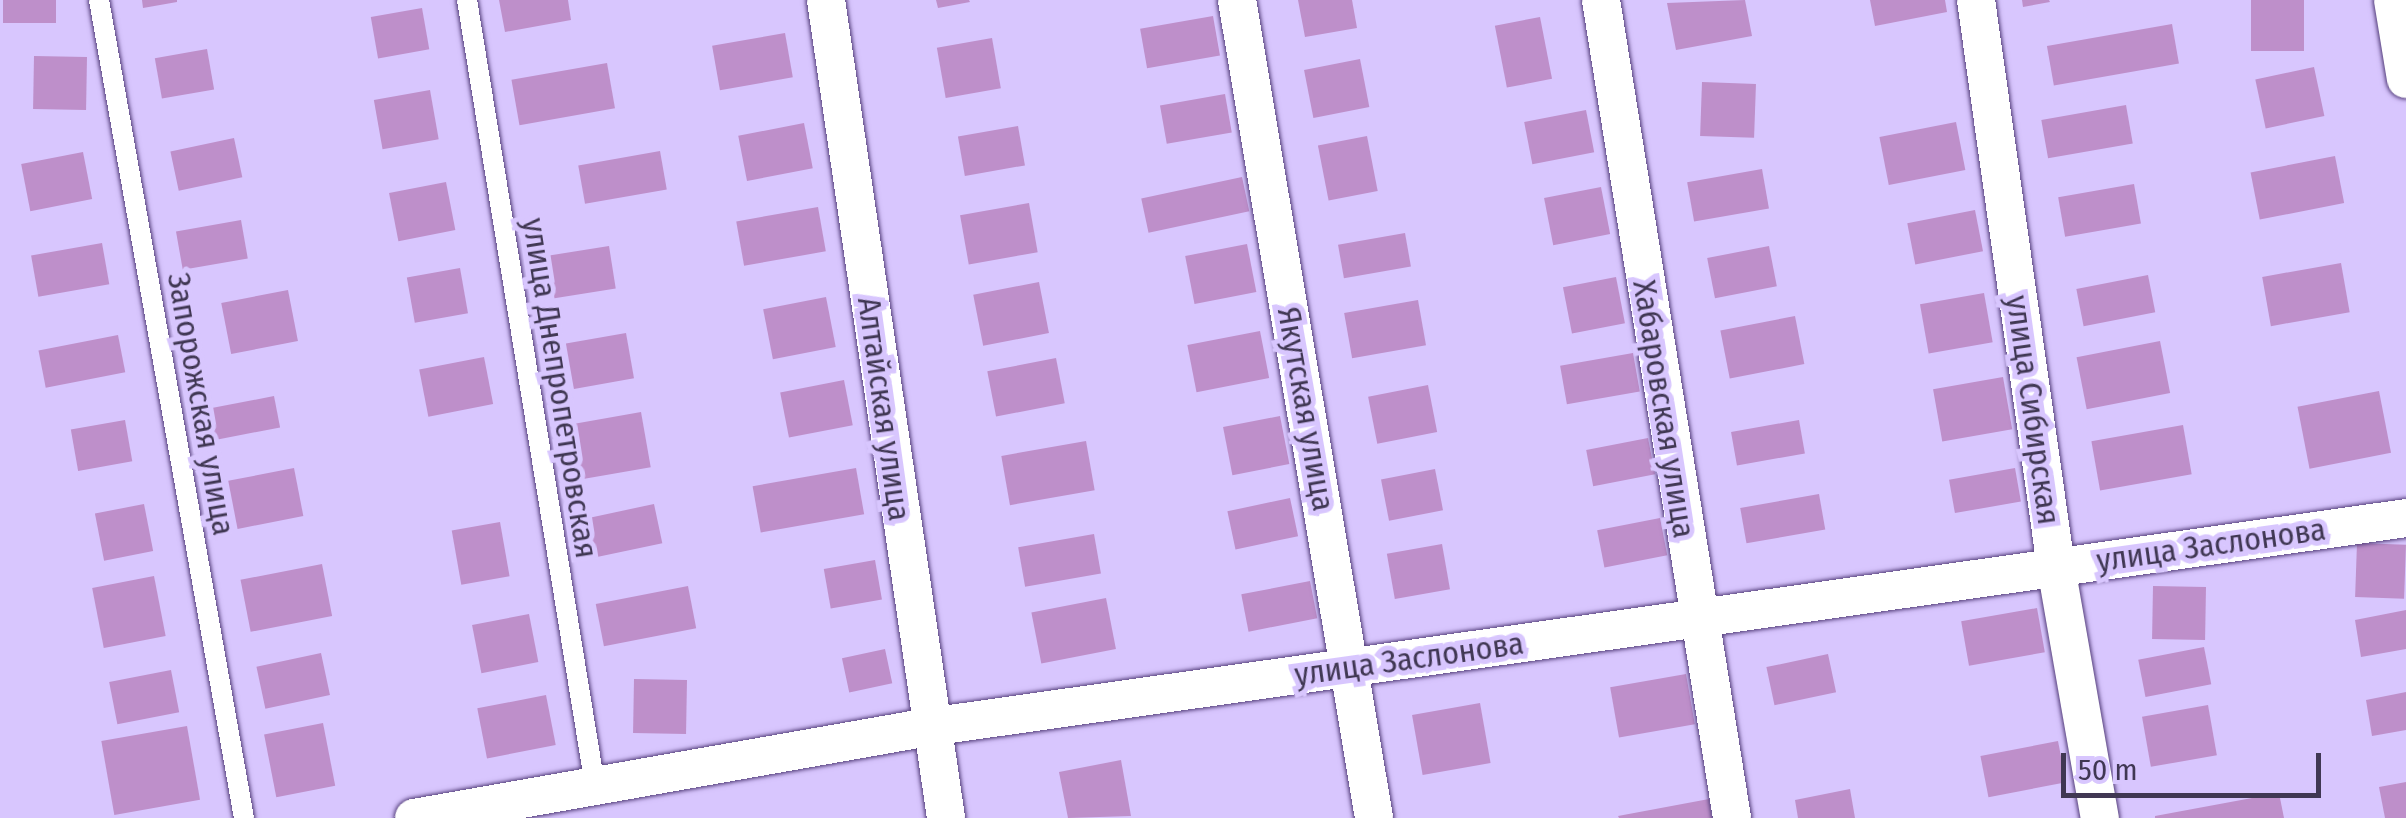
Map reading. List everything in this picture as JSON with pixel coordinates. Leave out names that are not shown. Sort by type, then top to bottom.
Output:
[{"type":"street","name":"Алтайская улица","points":[[826,0],[929,727],[946,818]]},
{"type":"street","name":"Якутская улица","points":[[1237,0],[1374,818]]},
{"type":"street","name":"Хабаровская улица","points":[[1601,0],[1696,618],[1732,818]]},
{"type":"street","name":"улица Сибирская","points":[[1976,0],[2056,567],[2100,818]]},
{"type":"street","points":[[2393,0],[2406,79]]},
{"type":"street","name":"улица Заслонова","points":[[414,818],[929,727],[2406,518]]},
{"type":"lane","name":"Запорожская улица","points":[[100,0],[244,818]]},
{"type":"lane","name":"улица Днепропетровская","points":[[466,0],[595,786]]},
{"type":"building","points":[[3,0],[56,0],[56,23],[3,23]]},
{"type":"building","points":[[142,0],[177,0],[177,2],[143,8]]},
{"type":"building","points":[[499,0],[568,0],[571,20],[505,32]]},
{"type":"building","points":[[936,0],[969,0],[970,2],[938,8]]},
{"type":"building","points":[[1298,0],[1352,0],[1357,28],[1305,37]]},
{"type":"building","points":[[1745,0],[1752,36],[1676,50],[1667,3]]},
{"type":"building","points":[[1870,0],[1945,0],[1947,12],[1875,26]]},
{"type":"building","points":[[2022,0],[2049,0],[2050,2],[2023,7]]},
{"type":"building","points":[[2251,0],[2304,0],[2304,51],[2251,51]]},
{"type":"building","points":[[422,8],[429,49],[378,58],[371,17]]},
{"type":"building","points":[[1213,16],[1220,55],[1147,68],[1140,29]]},
{"type":"building","points":[[1540,17],[1552,79],[1507,88],[1495,26]]},
{"type":"building","points":[[2172,24],[2179,63],[2054,85],[2047,46]]},
{"type":"building","points":[[785,33],[793,77],[720,90],[712,46]]},
{"type":"building","points":[[992,38],[1001,88],[946,98],[937,48]]},
{"type":"building","points":[[207,49],[214,89],[162,99],[155,58]]},
{"type":"building","points":[[34,56],[87,57],[86,110],[33,109]]},
{"type":"building","points":[[1360,59],[1369,107],[1313,118],[1304,70]]},
{"type":"building","points":[[607,63],[615,108],[519,125],[511,80]]},
{"type":"building","points":[[2314,67],[2324,116],[2266,128],[2255,79]]},
{"type":"building","points":[[1702,82],[1756,84],[1754,138],[1700,136]]},
{"type":"building","points":[[430,90],[439,139],[383,149],[374,100]]},
{"type":"building","points":[[1225,94],[1232,132],[1167,144],[1160,105]]},
{"type":"building","points":[[2126,105],[2133,143],[2048,158],[2041,120]]},
{"type":"building","points":[[1586,110],[1594,152],[1532,164],[1524,122]]},
{"type":"building","points":[[1956,122],[1965,170],[1889,185],[1879,137]]},
{"type":"building","points":[[804,123],[813,168],[747,181],[738,136]]},
{"type":"building","points":[[1018,126],[1025,165],[965,176],[958,137]]},
{"type":"building","points":[[1367,136],[1378,191],[1329,201],[1318,146]]},
{"type":"building","points":[[234,138],[242,177],[179,191],[170,152]]},
{"type":"building","points":[[660,151],[667,189],[585,204],[578,165]]},
{"type":"building","points":[[83,152],[92,199],[30,211],[21,164]]},
{"type":"building","points":[[2335,156],[2344,203],[2260,220],[2251,172]]},
{"type":"building","points":[[1762,169],[1769,208],[1694,222],[1687,182]]},
{"type":"building","points":[[1242,177],[1249,211],[1149,233],[1141,198]]},
{"type":"building","points":[[446,182],[455,230],[398,241],[389,193]]},
{"type":"building","points":[[2134,184],[2141,223],[2065,237],[2058,197]]},
{"type":"building","points":[[1601,187],[1610,234],[1553,245],[1544,198]]},
{"type":"building","points":[[1029,203],[1038,252],[969,264],[960,215]]},
{"type":"building","points":[[818,207],[826,251],[744,266],[736,221]]},
{"type":"building","points":[[1975,210],[1983,251],[1915,264],[1907,223]]},
{"type":"building","points":[[241,220],[248,258],[183,270],[176,231]]},
{"type":"building","points":[[1405,233],[1411,266],[1344,278],[1338,245]]},
{"type":"building","points":[[102,243],[109,284],[38,297],[31,256]]},
{"type":"building","points":[[1247,244],[1256,292],[1195,304],[1185,256]]},
{"type":"building","points":[[609,246],[616,288],[554,298],[548,256]]},
{"type":"building","points":[[1769,246],[1777,286],[1715,298],[1707,258]]},
{"type":"building","points":[[2341,263],[2350,312],[2271,326],[2262,277]]},
{"type":"building","points":[[460,268],[468,313],[415,323],[407,277]]},
{"type":"building","points":[[2148,275],[2155,312],[2084,326],[2076,289]]},
{"type":"building","points":[[1616,277],[1625,323],[1572,333],[1563,287]]},
{"type":"building","points":[[1039,282],[1049,333],[983,346],[973,295]]},
{"type":"building","points":[[288,290],[298,341],[231,354],[221,303]]},
{"type":"building","points":[[1984,293],[1993,342],[1929,354],[1920,304]]},
{"type":"building","points":[[826,297],[836,347],[773,359],[763,309]]},
{"type":"building","points":[[1418,300],[1426,345],[1352,358],[1344,313]]},
{"type":"building","points":[[1795,316],[1804,364],[1730,379],[1720,331]]},
{"type":"building","points":[[1260,331],[1269,378],[1197,392],[1187,345]]},
{"type":"building","points":[[626,333],[634,378],[574,389],[566,344]]},
{"type":"building","points":[[118,335],[125,372],[46,388],[38,350]]},
{"type":"building","points":[[2160,341],[2170,393],[2087,409],[2077,357]]},
{"type":"building","points":[[1633,353],[1640,391],[1567,404],[1560,366]]},
{"type":"building","points":[[484,357],[493,404],[428,417],[419,370]]},
{"type":"building","points":[[1056,358],[1065,403],[996,417],[987,371]]},
{"type":"building","points":[[2003,377],[2012,429],[1942,442],[1933,389]]},
{"type":"building","points":[[844,380],[853,425],[789,438],[780,392]]},
{"type":"building","points":[[1428,385],[1437,432],[1377,444],[1368,397]]},
{"type":"building","points":[[2379,391],[2391,453],[2310,469],[2298,407]]},
{"type":"building","points":[[274,396],[280,427],[207,442],[201,410]]},
{"type":"building","points":[[641,412],[651,467],[576,480],[566,425]]},
{"type":"building","points":[[1280,416],[1289,464],[1232,475],[1223,427]]},
{"type":"building","points":[[125,420],[132,461],[78,471],[71,430]]},
{"type":"building","points":[[1799,420],[1805,453],[1737,465],[1731,432]]},
{"type":"building","points":[[2183,425],[2192,474],[2100,490],[2091,441]]},
{"type":"building","points":[[1648,438],[1655,474],[1593,486],[1586,450]]},
{"type":"building","points":[[1086,441],[1095,490],[1010,505],[1001,456]]},
{"type":"building","points":[[294,468],[303,516],[238,529],[228,481]]},
{"type":"building","points":[[856,468],[864,514],[761,533],[753,486]]},
{"type":"building","points":[[2015,468],[2021,501],[1955,513],[1949,480]]},
{"type":"building","points":[[1435,469],[1443,510],[1389,521],[1381,479]]},
{"type":"building","points":[[1819,494],[1825,529],[1746,543],[1740,508]]},
{"type":"building","points":[[1290,498],[1298,536],[1236,549],[1227,511]]},
{"type":"building","points":[[144,504],[153,551],[104,561],[95,514]]},
{"type":"building","points":[[654,504],[662,543],[596,557],[587,518]]},
{"type":"building","points":[[1660,518],[1667,555],[1604,568],[1597,530]]},
{"type":"building","points":[[500,522],[510,576],[461,585],[452,531]]},
{"type":"building","points":[[1094,534],[1101,573],[1025,587],[1018,547]]},
{"type":"building","points":[[2357,543],[2406,545],[2404,599],[2355,597]]},
{"type":"building","points":[[1442,544],[1450,589],[1395,599],[1387,554]]},
{"type":"building","points":[[875,560],[882,599],[831,608],[824,569]]},
{"type":"building","points":[[322,564],[332,616],[251,632],[241,580]]},
{"type":"building","points":[[154,576],[166,636],[104,648],[92,588]]},
{"type":"building","points":[[1310,581],[1317,618],[1249,632],[1241,594]]},
{"type":"building","points":[[688,586],[696,628],[604,646],[596,604]]},
{"type":"building","points":[[2153,586],[2206,587],[2205,640],[2152,639]]},
{"type":"building","points":[[1106,598],[1116,649],[1041,664],[1031,613]]},
{"type":"building","points":[[2037,608],[2045,652],[1969,666],[1961,621]]},
{"type":"building","points":[[2406,610],[2406,649],[2361,657],[2355,620]]},
{"type":"building","points":[[529,614],[538,662],[481,673],[472,625]]},
{"type":"building","points":[[2204,647],[2211,684],[2145,697],[2138,660]]},
{"type":"building","points":[[885,649],[892,683],[849,692],[842,658]]},
{"type":"building","points":[[321,653],[330,695],[265,709],[256,667]]},
{"type":"building","points":[[1828,654],[1836,692],[1774,705],[1766,667]]},
{"type":"building","points":[[171,670],[179,712],[117,724],[109,682]]},
{"type":"building","points":[[1686,674],[1695,724],[1619,738],[1610,687]]},
{"type":"building","points":[[634,679],[687,680],[686,734],[633,733]]},
{"type":"building","points":[[2406,692],[2406,730],[2372,736],[2366,700]]},
{"type":"building","points":[[546,695],[556,745],[487,758],[477,708]]},
{"type":"building","points":[[1480,703],[1491,763],[1423,775],[1412,715]]},
{"type":"building","points":[[2208,705],[2217,755],[2151,767],[2142,717]]},
{"type":"building","points":[[323,723],[335,786],[276,797],[264,734]]},
{"type":"building","points":[[187,726],[200,800],[114,815],[101,741]]},
{"type":"building","points":[[2058,741],[2066,782],[1988,797],[1980,756]]},
{"type":"building","points":[[1121,760],[1131,816],[1068,818],[1059,772]]},
{"type":"building","points":[[2406,782],[2406,818],[2385,818],[2379,787]]},
{"type":"building","points":[[1850,789],[1855,818],[1798,818],[1795,800]]},
{"type":"building","points":[[2279,793],[2284,818],[2155,818],[2155,816]]},
{"type":"building","points":[[1709,799],[1712,818],[1618,816]]}]
